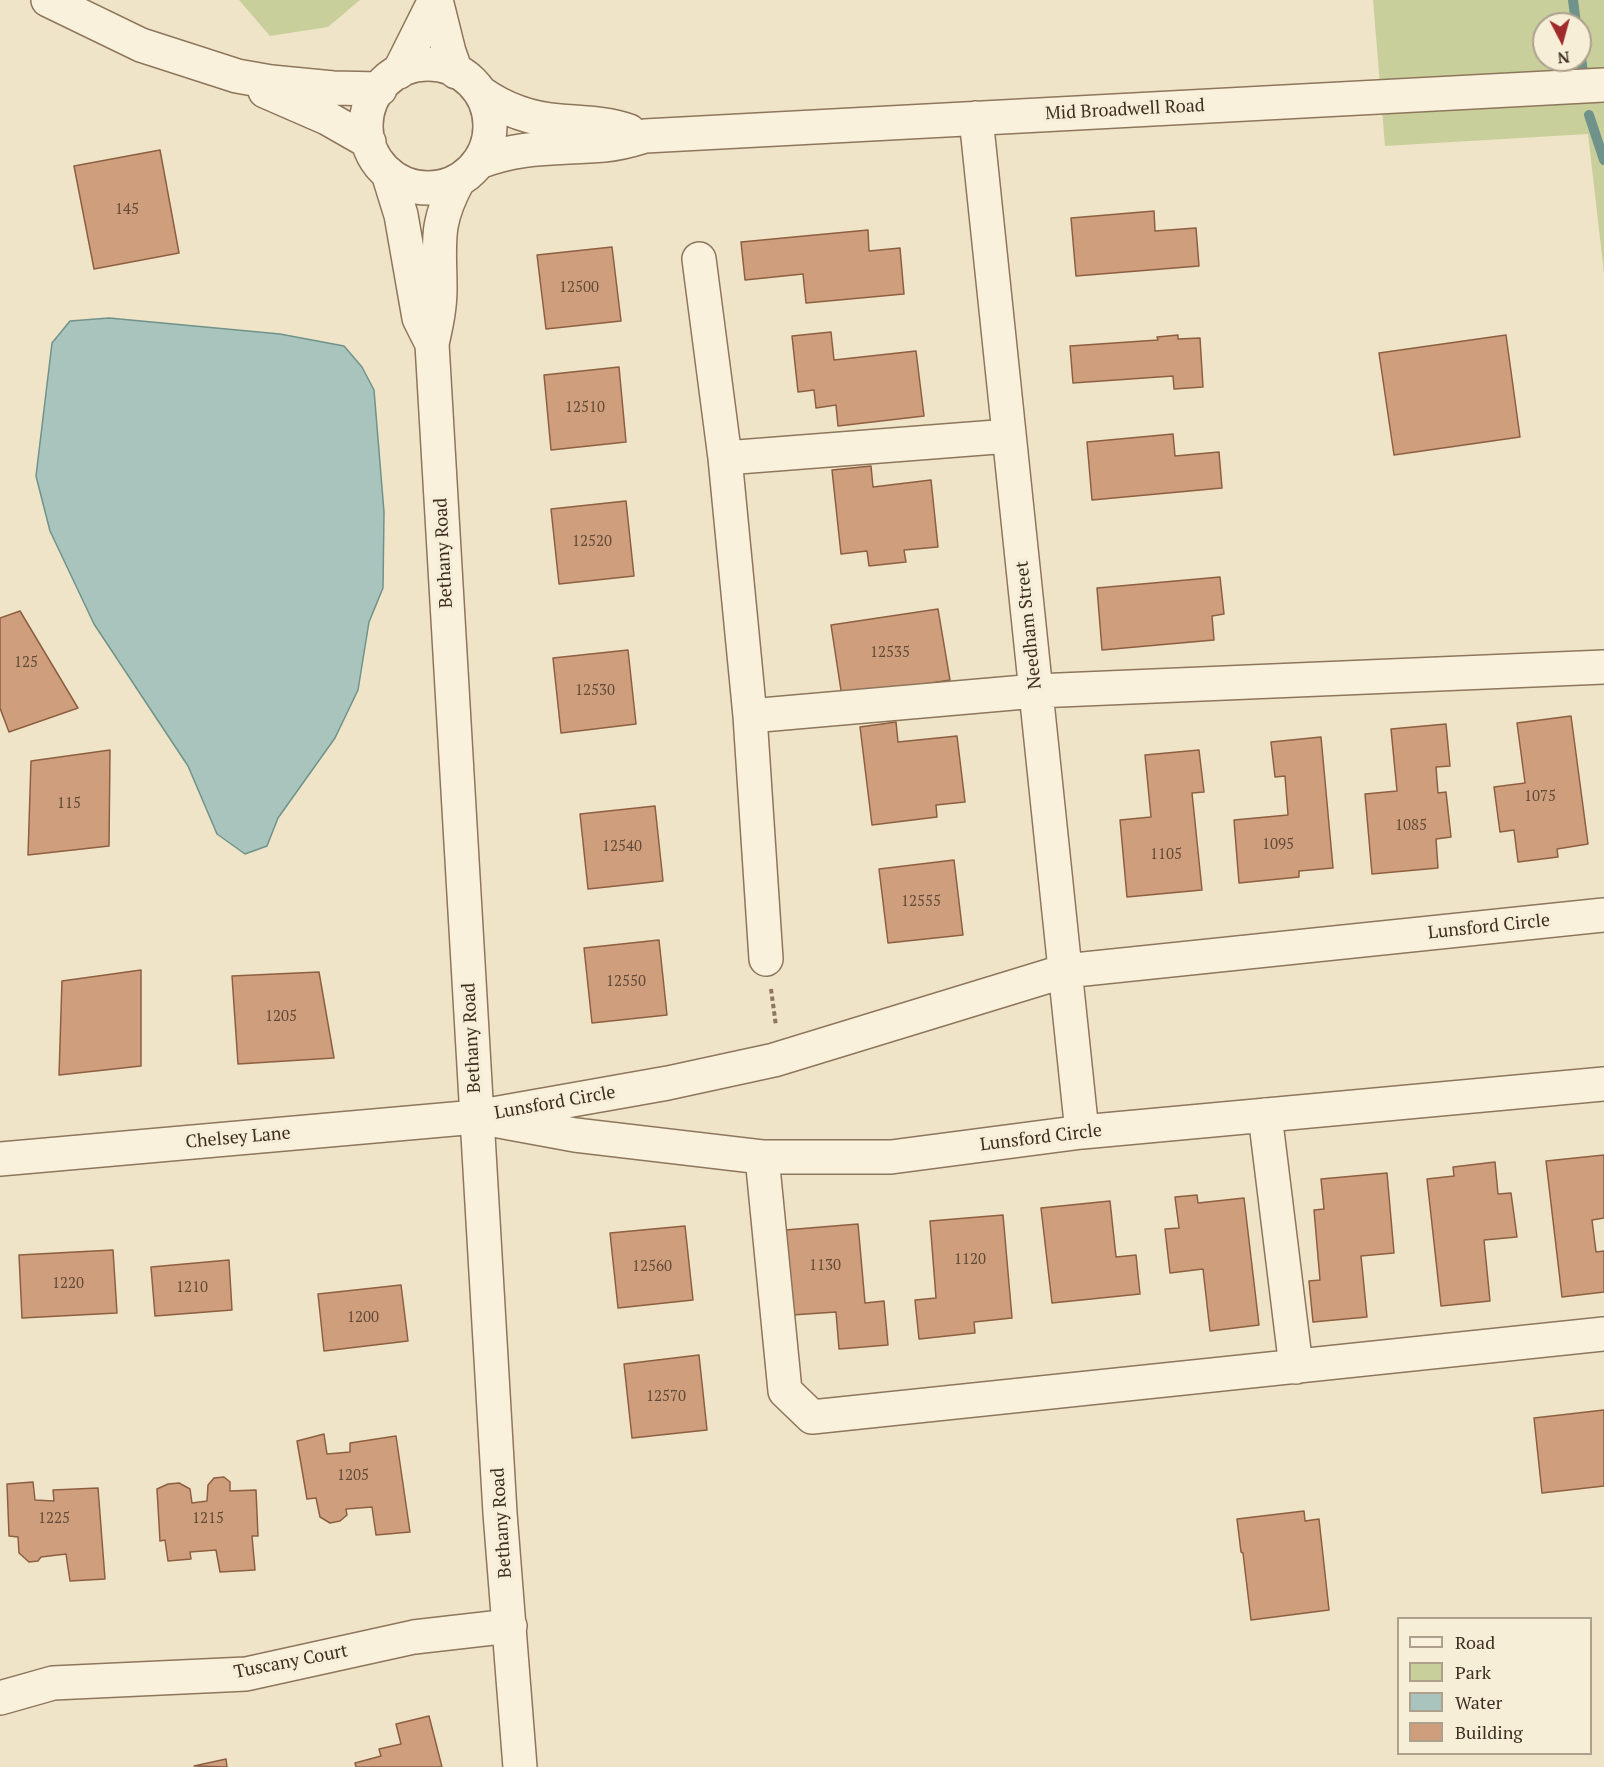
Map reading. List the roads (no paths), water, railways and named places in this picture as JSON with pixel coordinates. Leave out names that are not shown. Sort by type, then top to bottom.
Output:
[{"type":"street","points":[[48,0],[141,45],[237,76],[327,118],[369,142]]},
{"type":"street","points":[[237,76],[333,88],[389,80],[409,67],[429,64],[450,68],[467,78],[481,93],[489,112],[491,132],[485,152],[469,171],[439,188],[418,188],[399,181],[388,173],[371,151],[366,131],[368,111],[389,80],[436,0]]},
{"type":"street","points":[[436,0],[456,72]]},
{"type":"street","name":"Mid Broadwell Road","points":[[469,171],[503,152],[606,146],[645,136],[1604,85]]},
{"type":"street","name":"Mid Broadwell Road","points":[[481,93],[498,105],[526,115],[619,128],[645,136]]},
{"type":"street","name":"Needham Street","points":[[976,118],[1082,1132]]},
{"type":"street","name":"Bethany Road","points":[[469,171],[447,202],[439,232],[440,290],[438,318],[432,344],[500,1513],[520,1767]]},
{"type":"street","name":"Bethany Road","points":[[388,173],[401,215],[419,318],[432,344]]},
{"type":"street","points":[[699,259],[725,458],[750,716],[766,959]]},
{"type":"street","points":[[725,458],[1009,436]]},
{"type":"street","points":[[750,716],[1036,691],[1604,667]]},
{"type":"street","name":"Lunsford Circle","points":[[476,1117],[668,1083],[781,1058],[1065,971],[1604,915]]},
{"type":"street","name":"Lunsford Circle","points":[[476,1117],[576,1134],[762,1157],[891,1157],[1082,1132],[1604,1084]]},
{"type":"street","points":[[1264,1115],[1296,1366]]},
{"type":"street","name":"Chelsey Lane","points":[[0,1159],[476,1117]]},
{"type":"street","points":[[762,1157],[785,1391],[812,1418],[1604,1334]]},
{"type":"street","name":"Tuscany Court","points":[[0,1698],[52,1683],[246,1674],[414,1636],[510,1626]]},
{"type":"water","points":[[109,318],[280,334],[344,346],[362,367],[374,390],[384,512],[383,588],[369,622],[358,690],[335,738],[278,818],[267,846],[245,854],[217,834],[188,766],[94,624],[50,531],[36,476],[52,343],[70,321]]},
{"type":"waterway","points":[[1573,0],[1574,12]]},
{"type":"waterway","points":[[1589,115],[1604,160]]}]
